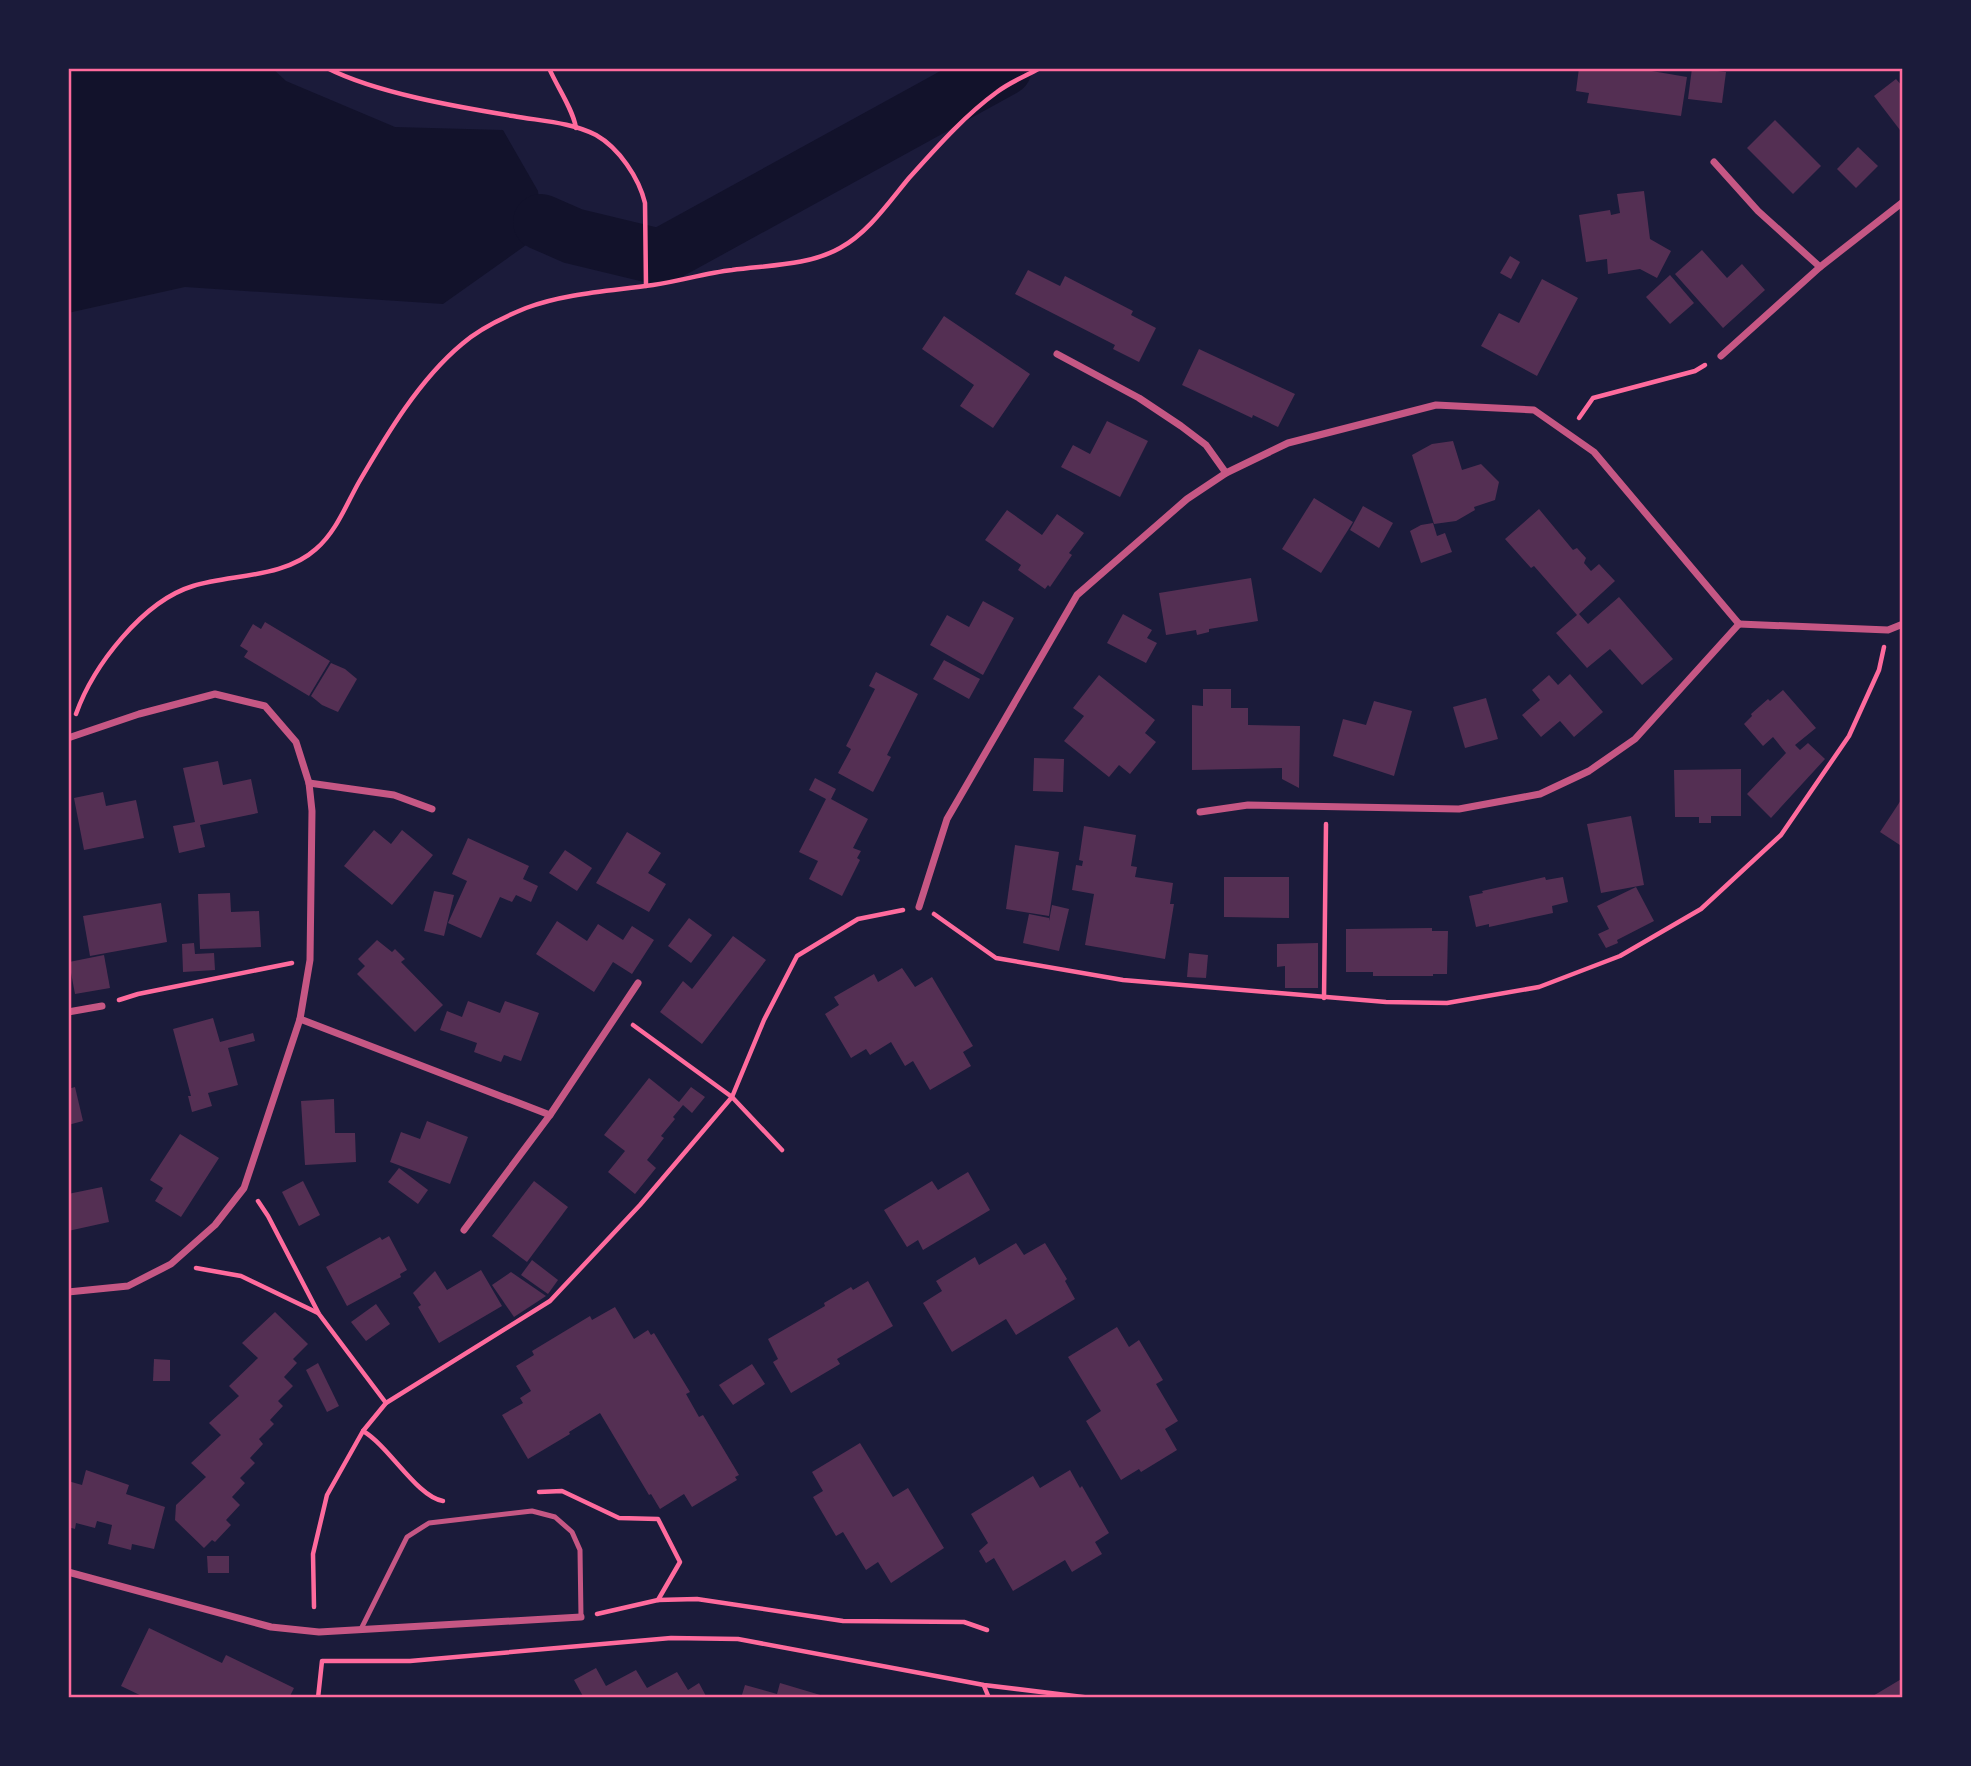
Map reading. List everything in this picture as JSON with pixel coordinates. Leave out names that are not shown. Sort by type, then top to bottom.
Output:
[{"type":"street","points":[[1714,162],[1758,211],[1820,267]]},
{"type":"street","points":[[1721,356],[1820,267],[1903,202]]},
{"type":"street","points":[[1056,354],[1139,398],[1181,426],[1206,445],[1226,473]]},
{"type":"street","points":[[919,907],[947,818],[1077,595],[1186,499],[1226,473],[1288,443],[1436,405],[1534,410],[1594,452],[1740,624],[1888,630],[1903,624]]},
{"type":"street","points":[[1200,812],[1248,804],[1327,808],[1459,809],[1540,794],[1589,771],[1635,739],[1740,624]]},
{"type":"street","points":[[68,738],[139,714],[215,694],[265,706],[296,742],[309,783],[312,811],[310,960],[300,1019],[244,1188],[215,1225],[171,1264],[128,1286],[68,1292]]},
{"type":"street","points":[[309,783],[394,795],[432,809]]},
{"type":"street","points":[[464,1230],[550,1115],[638,983]]},
{"type":"street","points":[[68,1012],[102,1006]]},
{"type":"street","points":[[300,1019],[550,1115]]},
{"type":"street","points":[[68,1572],[271,1627],[319,1632],[581,1617]]},
{"type":"lane","points":[[361,1629],[407,1537],[429,1523],[532,1511],[555,1517],[572,1532],[580,1550],[581,1617]]},
{"type":"path","points":[[327,68],[351,79],[399,93],[576,128],[598,136],[632,171],[642,191],[646,214],[646,286]]},
{"type":"path","points":[[550,68],[574,117],[576,128]]},
{"type":"path","points":[[73,723],[81,699],[113,649],[148,613],[192,586],[291,566],[323,543],[391,431],[425,383],[462,344],[479,331],[554,299],[807,260],[839,249],[863,232],[967,117],[1000,90],[1040,68]]},
{"type":"path","points":[[1568,434],[1593,398],[1695,371],[1721,356]]},
{"type":"path","points":[[314,1607],[313,1554],[327,1495],[363,1432],[386,1403],[550,1301],[640,1205],[732,1097],[764,1020],[797,956],[858,919],[919,907],[933,912],[996,958],[1123,980],[1324,998],[1447,1003],[1539,987],[1620,956],[1701,909],[1781,835],[1849,736],[1879,670],[1888,630]]},
{"type":"path","points":[[1324,998],[1327,808]]},
{"type":"path","points":[[102,1006],[138,994],[310,960]]},
{"type":"path","points":[[617,1013],[732,1097],[782,1150]]},
{"type":"path","points":[[244,1188],[268,1216],[319,1314],[386,1403]]},
{"type":"path","points":[[171,1264],[241,1276],[319,1314]]},
{"type":"path","points":[[657,1600],[680,1563]]},
{"type":"path","points":[[581,1617],[657,1600],[697,1599],[843,1621],[964,1622],[987,1630]]},
{"type":"path","points":[[318,1698],[322,1661],[410,1661],[671,1638],[737,1639],[984,1685],[1091,1698]]},
{"type":"path","points":[[984,1685],[989,1698]]},
{"type":"shaded area","points":[[68,68],[272,68],[286,81],[395,127],[503,130],[538,191],[543,233],[443,304],[185,287],[68,313]]},
{"type":"building","points":[[1579,68],[1634,68],[1687,77],[1681,116],[1587,103],[1589,93],[1576,91]]},
{"type":"building","points":[[1692,68],[1726,72],[1722,103],[1688,99]]},
{"type":"building","points":[[1896,79],[1903,87],[1903,134],[1874,96]]},
{"type":"building","points":[[1775,120],[1821,166],[1793,194],[1747,148]]},
{"type":"building","points":[[1858,147],[1878,166],[1856,188],[1837,169]]},
{"type":"building","points":[[1644,191],[1650,239],[1671,251],[1657,278],[1640,269],[1608,274],[1607,259],[1586,262],[1579,215],[1610,210],[1611,215],[1620,213],[1617,194]]},
{"type":"building","points":[[1702,250],[1727,278],[1742,264],[1765,290],[1723,328],[1675,274]]},
{"type":"building","points":[[1510,256],[1520,262],[1511,279],[1500,273]]},
{"type":"building","points":[[1028,270],[1060,286],[1065,276],[1133,311],[1131,315],[1156,328],[1139,362],[1113,349],[1115,345],[1015,294]]},
{"type":"building","points":[[1670,275],[1694,303],[1670,324],[1646,297]]},
{"type":"building","points":[[1542,279],[1578,298],[1537,376],[1481,346],[1499,313],[1519,323]]},
{"type":"building","points":[[944,316],[1030,374],[993,428],[960,406],[974,385],[922,349]]},
{"type":"building","points":[[1199,349],[1295,394],[1278,427],[1253,415],[1252,418],[1182,385]]},
{"type":"building","points":[[1107,421],[1148,441],[1120,497],[1061,467],[1073,445],[1090,454]]},
{"type":"building","points":[[1453,441],[1462,470],[1481,464],[1499,482],[1495,500],[1474,507],[1475,510],[1456,521],[1434,524],[1412,455],[1432,444]]},
{"type":"building","points":[[1314,498],[1353,522],[1321,573],[1282,549]]},
{"type":"building","points":[[1363,506],[1393,523],[1379,548],[1350,530]]},
{"type":"building","points":[[1539,509],[1573,550],[1577,548],[1586,558],[1584,563],[1591,571],[1599,564],[1615,581],[1579,614],[1588,624],[1619,597],[1673,659],[1642,685],[1610,649],[1587,668],[1556,633],[1577,615],[1534,566],[1531,568],[1505,539]]},
{"type":"building","points":[[1007,510],[1042,535],[1057,514],[1084,533],[1050,587],[1048,585],[1045,589],[1018,570],[1021,565],[985,540]]},
{"type":"building","points":[[1433,523],[1437,536],[1445,533],[1452,552],[1421,563],[1410,531]]},
{"type":"building","points":[[1251,578],[1258,621],[1209,629],[1209,632],[1197,635],[1196,630],[1166,635],[1159,593]]},
{"type":"building","points":[[983,601],[1014,618],[983,675],[930,645],[947,615],[969,627]]},
{"type":"building","points":[[1123,614],[1152,630],[1147,638],[1157,643],[1146,663],[1107,643]]},
{"type":"building","points":[[265,622],[330,661],[309,696],[244,657],[248,651],[240,646],[253,624],[261,629]]},
{"type":"building","points":[[944,660],[980,679],[969,699],[933,679]]},
{"type":"building","points":[[331,663],[345,669],[357,679],[338,712],[322,705],[311,696]]},
{"type":"building","points":[[876,672],[918,694],[887,755],[891,757],[873,792],[838,773],[851,749],[846,746],[875,689],[869,686]]},
{"type":"building","points":[[1570,674],[1603,712],[1574,737],[1560,721],[1541,737],[1522,715],[1540,700],[1532,690],[1549,675],[1558,685]]},
{"type":"building","points":[[1099,675],[1155,720],[1145,733],[1156,742],[1130,774],[1119,765],[1109,777],[1064,741],[1084,716],[1073,708]]},
{"type":"building","points":[[1203,689],[1231,689],[1231,708],[1248,708],[1248,725],[1300,726],[1299,788],[1282,779],[1282,768],[1192,770],[1192,705],[1203,706]]},
{"type":"building","points":[[1783,690],[1816,728],[1795,745],[1800,750],[1808,743],[1825,759],[1771,818],[1747,794],[1786,753],[1773,737],[1763,746],[1744,724],[1768,699],[1770,701]]},
{"type":"building","points":[[1486,698],[1498,739],[1465,748],[1453,707]]},
{"type":"building","points":[[1374,701],[1412,711],[1394,776],[1333,756],[1343,719],[1366,725]]},
{"type":"building","points":[[1034,758],[1064,759],[1063,792],[1033,791]]},
{"type":"building","points":[[218,761],[223,785],[251,779],[258,813],[200,825],[205,847],[179,853],[173,826],[195,822],[183,768]]},
{"type":"building","points":[[1741,769],[1741,816],[1711,816],[1711,823],[1699,823],[1699,817],[1675,817],[1674,770]]},
{"type":"building","points":[[815,778],[836,789],[831,799],[868,819],[853,848],[861,851],[857,858],[860,860],[842,896],[809,879],[818,861],[799,852],[826,799],[809,790]]},
{"type":"building","points":[[103,792],[106,806],[136,800],[144,838],[84,850],[74,798]]},
{"type":"building","points":[[1901,800],[1903,801],[1903,847],[1880,832]]},
{"type":"building","points":[[1631,816],[1644,885],[1601,893],[1587,824]]},
{"type":"building","points":[[1084,826],[1136,835],[1131,866],[1137,867],[1135,877],[1173,883],[1170,904],[1174,904],[1165,959],[1085,945],[1094,894],[1072,890],[1076,865],[1082,866],[1083,861],[1079,860]]},
{"type":"building","points":[[374,830],[391,844],[402,830],[433,855],[392,905],[344,866]]},
{"type":"building","points":[[627,832],[661,853],[648,873],[666,884],[649,912],[596,883]]},
{"type":"building","points":[[468,838],[529,866],[523,879],[538,886],[531,902],[516,895],[512,902],[500,897],[481,938],[448,923],[467,881],[452,874]]},
{"type":"building","points":[[1015,845],[1059,852],[1049,916],[1006,909]]},
{"type":"building","points":[[565,850],[592,868],[577,891],[549,873]]},
{"type":"building","points":[[1224,877],[1289,877],[1289,918],[1224,917]]},
{"type":"building","points":[[1545,877],[1546,880],[1563,877],[1568,902],[1552,906],[1553,913],[1489,927],[1489,924],[1476,927],[1469,896]]},
{"type":"building","points":[[1636,887],[1654,921],[1606,948],[1598,934],[1609,929],[1597,906]]},
{"type":"building","points":[[434,891],[454,895],[444,936],[424,931]]},
{"type":"building","points":[[230,893],[231,912],[259,911],[261,947],[200,949],[198,894]]},
{"type":"building","points":[[161,903],[167,942],[90,956],[83,916]]},
{"type":"building","points":[[1052,905],[1069,909],[1059,951],[1023,943],[1029,914],[1049,918],[1049,921]]},
{"type":"building","points":[[689,918],[712,935],[691,963],[668,946]]},
{"type":"building","points":[[557,921],[587,941],[598,924],[623,940],[632,926],[654,940],[632,974],[613,962],[594,992],[536,954]]},
{"type":"building","points":[[1432,928],[1432,931],[1448,931],[1447,974],[1373,976],[1373,972],[1346,972],[1346,929]]},
{"type":"building","points":[[733,936],[766,960],[702,1044],[660,1012],[683,981],[692,989]]},
{"type":"building","points":[[377,940],[392,952],[395,949],[405,959],[401,962],[443,1005],[415,1032],[357,974],[365,966],[358,959]]},
{"type":"building","points":[[194,943],[195,954],[214,953],[215,970],[183,972],[182,944]]},
{"type":"building","points":[[1318,943],[1318,988],[1285,988],[1285,966],[1277,967],[1277,944]]},
{"type":"building","points":[[1189,953],[1208,955],[1206,978],[1187,977]]},
{"type":"building","points":[[104,955],[110,988],[75,994],[69,962]]},
{"type":"building","points":[[902,968],[915,987],[932,977],[973,1046],[963,1052],[971,1066],[930,1090],[913,1061],[905,1066],[891,1042],[870,1055],[866,1049],[851,1058],[825,1014],[839,1005],[834,997],[874,974],[878,982]]},
{"type":"building","points":[[468,1001],[500,1013],[505,1001],[539,1013],[521,1061],[504,1055],[501,1062],[474,1052],[477,1043],[440,1030],[447,1011],[462,1017]]},
{"type":"building","points":[[213,1018],[220,1042],[253,1033],[255,1041],[228,1048],[238,1085],[208,1093],[212,1106],[192,1112],[188,1096],[191,1096],[173,1029]]},
{"type":"building","points":[[649,1078],[679,1102],[691,1087],[705,1097],[692,1113],[683,1105],[673,1117],[675,1119],[661,1136],[664,1138],[647,1160],[656,1168],[635,1194],[608,1172],[625,1151],[604,1135]]},
{"type":"building","points":[[75,1087],[83,1121],[68,1125],[68,1089]]},
{"type":"building","points":[[334,1099],[335,1133],[355,1133],[356,1162],[305,1165],[301,1101]]},
{"type":"building","points":[[427,1121],[468,1137],[450,1184],[390,1162],[401,1132],[420,1139]]},
{"type":"building","points":[[180,1134],[219,1158],[181,1217],[155,1201],[163,1188],[150,1180]]},
{"type":"building","points":[[399,1168],[428,1190],[418,1204],[388,1182]]},
{"type":"building","points":[[968,1172],[990,1210],[923,1250],[918,1240],[907,1247],[884,1210],[932,1181],[938,1190]]},
{"type":"building","points":[[303,1181],[320,1215],[299,1226],[282,1192]]},
{"type":"building","points":[[534,1181],[568,1207],[527,1262],[492,1236]]},
{"type":"building","points":[[102,1187],[109,1222],[68,1231],[68,1194]]},
{"type":"building","points":[[389,1236],[407,1270],[400,1274],[401,1277],[347,1306],[326,1267],[380,1237],[382,1240]]},
{"type":"building","points":[[1016,1243],[1024,1255],[1045,1243],[1067,1279],[1065,1281],[1075,1299],[1016,1335],[1006,1319],[952,1352],[923,1303],[942,1291],[936,1281],[975,1257],[979,1265]]},
{"type":"building","points":[[532,1260],[558,1280],[548,1294],[521,1275]]},
{"type":"building","points":[[481,1270],[502,1306],[439,1343],[413,1293],[435,1271],[447,1290]]},
{"type":"building","points":[[511,1272],[546,1296],[514,1317],[492,1285]]},
{"type":"building","points":[[868,1281],[893,1326],[837,1359],[840,1364],[791,1393],[773,1362],[778,1359],[768,1339],[825,1306],[824,1303],[851,1287],[853,1290]]},
{"type":"building","points":[[376,1304],[390,1324],[366,1341],[351,1322]]},
{"type":"building","points":[[615,1307],[634,1339],[648,1330],[651,1335],[654,1333],[690,1392],[686,1394],[699,1417],[703,1415],[739,1475],[735,1477],[737,1480],[692,1507],[684,1494],[660,1509],[600,1413],[528,1459],[502,1415],[523,1403],[520,1398],[531,1391],[516,1366],[534,1355],[532,1351],[590,1316],[592,1320]]},
{"type":"building","points":[[275,1312],[308,1344],[293,1359],[297,1363],[284,1377],[293,1386],[278,1401],[283,1406],[270,1420],[274,1424],[259,1439],[263,1444],[250,1458],[255,1463],[240,1478],[245,1483],[232,1497],[240,1505],[226,1520],[231,1525],[215,1542],[212,1540],[204,1548],[175,1520],[176,1505],[206,1477],[191,1463],[221,1435],[209,1423],[239,1396],[229,1386],[258,1358],[242,1343]]},
{"type":"building","points":[[1117,1327],[1129,1347],[1139,1340],[1163,1380],[1156,1384],[1178,1421],[1165,1429],[1177,1450],[1141,1472],[1139,1469],[1121,1480],[1086,1421],[1101,1411],[1068,1357]]},
{"type":"building","points":[[154,1359],[170,1360],[170,1381],[153,1381]]},
{"type":"building","points":[[318,1363],[339,1406],[327,1412],[306,1370]]},
{"type":"building","points":[[752,1364],[765,1384],[733,1405],[719,1385]]},
{"type":"building","points":[[860,1443],[893,1497],[908,1488],[944,1548],[891,1583],[878,1562],[866,1570],[843,1532],[836,1536],[813,1497],[823,1491],[812,1472]]},
{"type":"building","points":[[86,1470],[129,1485],[126,1494],[165,1507],[154,1549],[132,1544],[131,1550],[108,1544],[112,1525],[97,1521],[95,1528],[76,1523],[75,1529],[68,1527],[68,1481],[82,1485]]},
{"type":"building","points":[[1070,1470],[1109,1533],[1095,1542],[1102,1554],[1072,1572],[1065,1560],[1013,1591],[994,1558],[986,1563],[979,1551],[988,1543],[971,1514],[1033,1476],[1040,1488]]},
{"type":"building","points":[[207,1556],[229,1556],[229,1573],[208,1573]]},
{"type":"building","points":[[149,1628],[222,1663],[226,1655],[294,1688],[289,1698],[146,1698],[121,1686]]},
{"type":"building","points":[[596,1668],[606,1686],[636,1670],[647,1688],[677,1672],[688,1690],[699,1683],[707,1698],[584,1698],[574,1680]]},
{"type":"building","points":[[1903,1678],[1903,1698],[1869,1698],[1878,1693]]},
{"type":"building","points":[[780,1683],[827,1698],[741,1698],[745,1685],[777,1694]]},
{"type":"waterway","points":[[541,222],[573,236],[660,257],[1004,68]]}]
